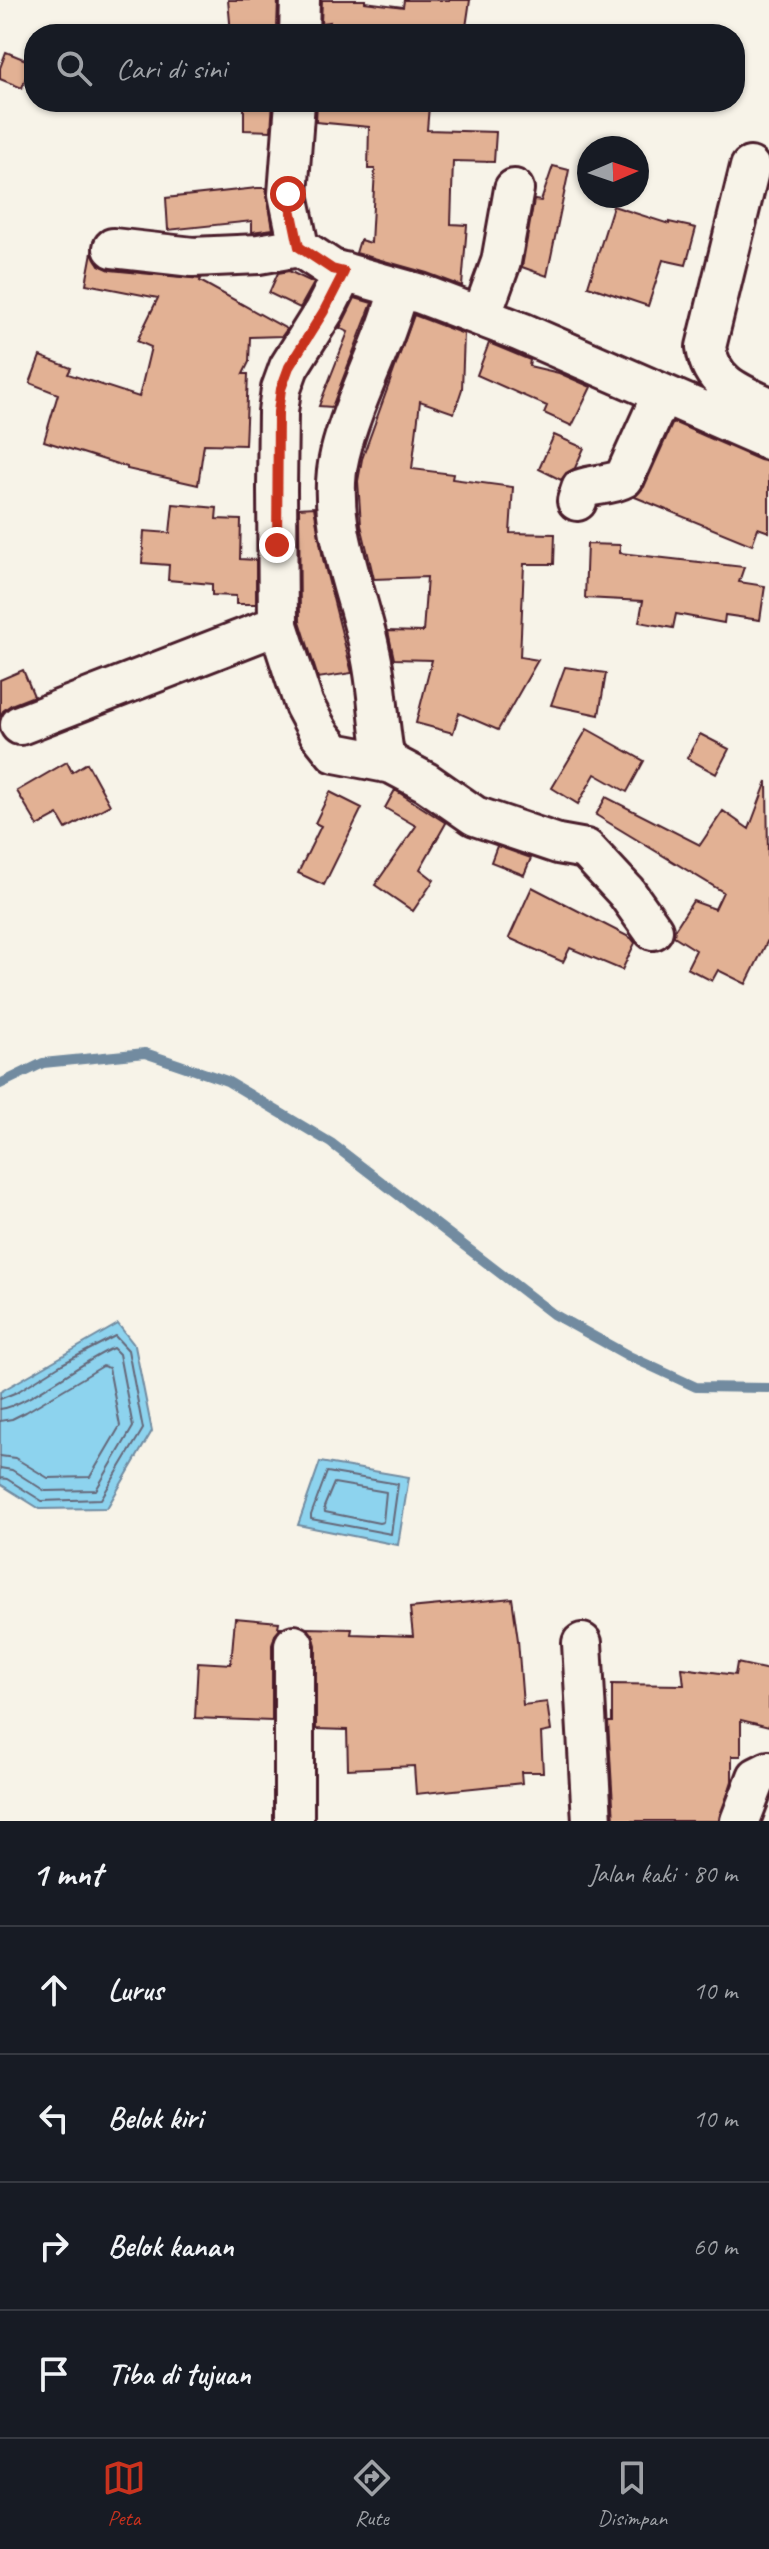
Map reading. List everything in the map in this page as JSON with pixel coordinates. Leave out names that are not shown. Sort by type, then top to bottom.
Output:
[{"type":"street","points":[[299,24],[300,0]]},
{"type":"street","points":[[294,112],[288,194],[299,247]]},
{"type":"street","points":[[750,167],[706,347],[712,370],[730,389],[769,407]]},
{"type":"street","points":[[481,317],[501,262],[514,189]]},
{"type":"street","points":[[113,248],[193,257],[259,254],[299,247],[332,269],[399,288],[521,332],[769,440]]},
{"type":"street","points":[[344,272],[289,367],[281,389],[277,489],[278,625],[304,705],[319,733],[335,753],[392,764],[426,782],[475,816],[558,844],[586,849],[626,892],[653,930]]},
{"type":"street","points":[[392,764],[384,754],[370,650],[343,549],[335,500],[339,456],[391,321],[399,288]]},
{"type":"street","points":[[577,501],[581,489],[596,483],[614,484],[624,478],[662,394]]},
{"type":"street","points":[[20,725],[278,625]]},
{"type":"street","points":[[582,1643],[592,1821]]},
{"type":"street","points":[[294,1645],[294,1821]]},
{"type":"street","points":[[740,1821],[757,1777],[769,1771]]},
{"type":"water","points":[[118,1324],[135,1346],[152,1431],[107,1508],[40,1509],[0,1484],[0,1392]]},
{"type":"water","points":[[320,1462],[409,1477],[398,1545],[298,1525]]},
{"type":"building","points":[[228,0],[278,0],[277,24],[230,24]]},
{"type":"building","points":[[322,0],[365,0],[403,7],[404,0],[470,0],[466,24],[321,23]]},
{"type":"building","points":[[6,52],[24,59],[22,88],[0,79]]},
{"type":"building","points":[[244,112],[272,112],[271,131],[244,130]]},
{"type":"building","points":[[316,112],[428,112],[427,130],[496,132],[494,162],[453,161],[451,224],[467,225],[462,286],[356,253],[360,240],[371,243],[375,169],[368,169],[369,127],[316,122]]},
{"type":"building","points":[[553,166],[569,170],[547,276],[522,267],[534,200],[541,201]]},
{"type":"building","points":[[266,188],[273,229],[252,232],[252,221],[168,230],[166,198]]},
{"type":"building","points":[[612,208],[696,228],[686,265],[663,260],[648,306],[588,286]]},
{"type":"building","points":[[92,252],[99,265],[110,270],[201,279],[287,329],[282,336],[250,337],[249,362],[243,374],[248,374],[245,445],[204,444],[198,485],[127,469],[44,441],[58,394],[30,383],[40,356],[71,368],[68,374],[139,397],[151,347],[137,341],[158,298],[86,284]]},
{"type":"building","points":[[289,271],[314,283],[300,308],[269,293],[278,273]]},
{"type":"building","points":[[355,298],[372,303],[332,407],[319,406],[348,332],[340,328]]},
{"type":"building","points":[[414,315],[464,334],[462,389],[454,413],[420,401],[412,469],[453,474],[452,479],[513,487],[510,533],[555,534],[554,564],[524,564],[520,657],[538,660],[498,730],[459,713],[453,733],[416,723],[432,660],[394,659],[388,631],[423,632],[427,577],[374,579],[361,525],[358,481],[362,459]]},
{"type":"building","points":[[489,343],[530,360],[529,366],[559,373],[591,387],[572,426],[544,413],[547,406],[477,375]]},
{"type":"building","points":[[673,422],[769,462],[769,532],[758,528],[752,545],[635,497],[644,487]]},
{"type":"building","points":[[554,435],[584,448],[575,468],[561,480],[539,469]]},
{"type":"building","points":[[173,504],[217,508],[216,519],[241,520],[240,559],[256,560],[256,604],[236,604],[236,596],[212,595],[212,584],[168,580],[169,565],[142,563],[144,531],[170,533]]},
{"type":"building","points":[[314,507],[323,559],[352,673],[318,678],[300,621],[299,508]]},
{"type":"building","points":[[587,544],[620,545],[620,553],[744,567],[739,582],[765,586],[760,620],[725,615],[724,623],[676,614],[673,628],[639,622],[643,601],[585,598]]},
{"type":"building","points":[[565,667],[606,673],[599,715],[551,705]]},
{"type":"building","points":[[23,670],[34,696],[11,705],[0,717],[0,680]]},
{"type":"building","points":[[587,729],[644,761],[627,792],[595,774],[578,804],[552,788]]},
{"type":"building","points":[[700,734],[729,749],[716,774],[687,758]]},
{"type":"building","points":[[67,762],[72,772],[87,763],[110,805],[66,829],[58,815],[38,826],[17,791]]},
{"type":"building","points":[[767,781],[769,938],[746,984],[718,970],[712,981],[687,968],[696,950],[674,936],[675,929],[693,901],[715,909],[723,892],[596,815],[606,797],[700,845],[723,811],[749,829]]},
{"type":"building","points":[[395,790],[446,823],[420,869],[434,880],[413,911],[375,885],[416,826],[385,808]]},
{"type":"building","points":[[330,792],[362,808],[324,885],[298,873],[321,826],[315,823]]},
{"type":"building","points":[[497,846],[531,858],[524,875],[491,862]]},
{"type":"building","points":[[532,887],[631,938],[635,943],[622,970],[570,948],[563,962],[509,938]]},
{"type":"building","points":[[512,1598],[523,1705],[547,1702],[551,1731],[541,1733],[543,1772],[521,1772],[522,1783],[416,1794],[414,1766],[348,1769],[347,1730],[316,1729],[316,1645],[307,1628],[352,1629],[351,1634],[413,1636],[410,1608]]},
{"type":"building","points":[[235,1618],[279,1622],[278,1627],[282,1627],[272,1645],[272,1721],[195,1718],[198,1662],[231,1664]]},
{"type":"building","points":[[737,1663],[769,1670],[769,1727],[741,1720],[741,1756],[732,1756],[732,1781],[719,1821],[614,1821],[608,1722],[612,1722],[612,1684],[684,1685],[682,1668],[735,1675]]},
{"type":"waterway","points":[[0,1084],[43,1063],[145,1053],[227,1081],[331,1143],[553,1314],[629,1356],[696,1387],[769,1388]]},
{"type":"route","points":[[277,545],[278,412],[281,389],[289,367],[344,272],[332,269],[299,247],[288,194]]}]
